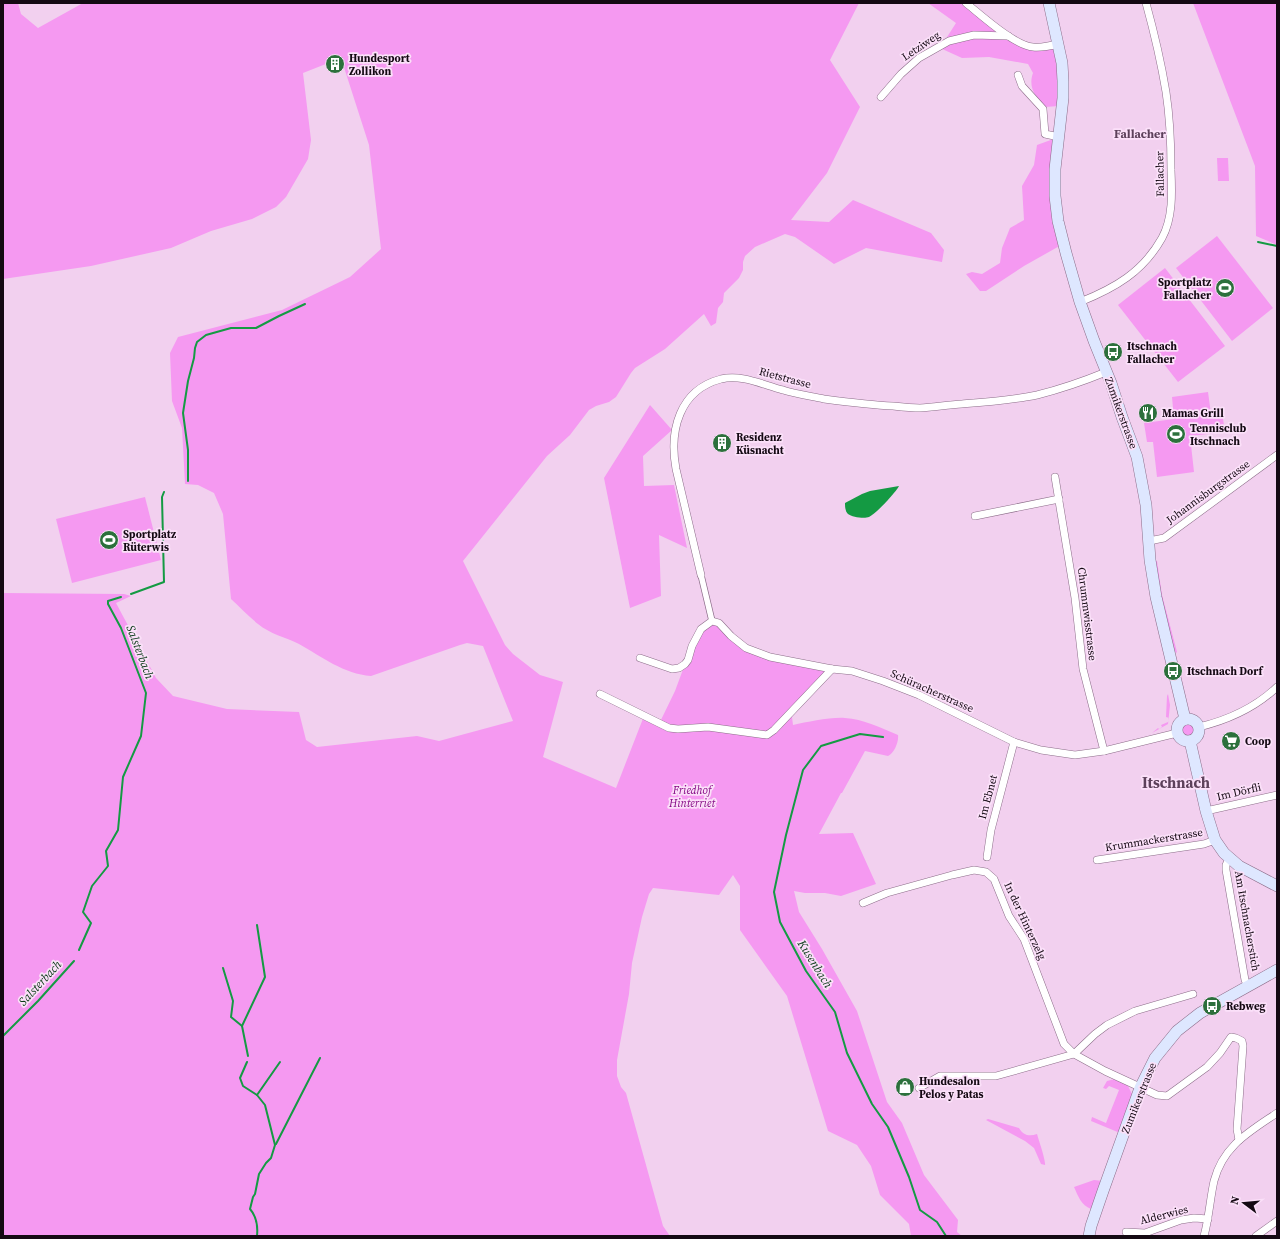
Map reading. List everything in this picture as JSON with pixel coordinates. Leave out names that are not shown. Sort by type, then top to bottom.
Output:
[{"type":"main road","name":"Zumikerstrasse","points":[[1050,3],[1062,63],[1063,98],[1054,169],[1056,208],[1063,245],[1080,302],[1111,383],[1136,457],[1146,505],[1150,560],[1156,597],[1186,719]]},
{"type":"main road","points":[[1186,719],[1194,720],[1199,727],[1198,736],[1190,741],[1182,740],[1177,733],[1178,724],[1186,719]]},
{"type":"main road","points":[[1190,741],[1206,811],[1215,840],[1229,859],[1248,872],[1277,886]]},
{"type":"main road","name":"Zumikerstrasse","points":[[1090,1236],[1091,1226],[1140,1088],[1151,1064],[1164,1045],[1177,1031],[1200,1013],[1277,970]]},
{"type":"street","points":[[966,3],[1008,36],[1022,44],[1032,47],[1058,44]]},
{"type":"street","name":"Fallacher","points":[[1080,302],[1122,282],[1135,273],[1146,261],[1160,241],[1169,218],[1172,202],[1170,137],[1166,92],[1159,53],[1146,3]]},
{"type":"street","name":"Letziweg","points":[[881,97],[901,74],[919,58],[949,41],[974,35],[1008,36]]},
{"type":"street","points":[[1018,75],[1022,86],[1043,109],[1045,134],[1059,138]]},
{"type":"street","name":"Rietstrasse","points":[[712,621],[676,469],[673,440],[680,413],[694,394],[711,383],[722,379],[745,379],[824,399],[869,405],[919,408],[1025,397],[1057,389],[1106,372]]},
{"type":"street","name":"Johannisburgstrasse","points":[[1149,541],[1164,538],[1277,455]]},
{"type":"street","name":"Chrummwisstrasse","points":[[1055,477],[1075,598],[1083,669],[1104,751]]},
{"type":"street","points":[[975,516],[1058,498]]},
{"type":"street","points":[[640,658],[672,669],[679,668],[688,660],[692,646],[701,629],[712,621]]},
{"type":"street","name":"Schüracherstrasse","points":[[712,621],[718,623],[730,636],[746,648],[770,657],[832,669],[852,671],[883,681],[919,695],[1014,742],[1041,750],[1075,755],[1104,751],[1177,733]]},
{"type":"street","points":[[600,694],[669,728],[678,729],[708,727],[767,735],[774,730],[832,669]]},
{"type":"street","points":[[1199,727],[1236,715],[1251,707],[1277,687]]},
{"type":"street","name":"Im Ebnet","points":[[987,857],[991,830],[1014,742]]},
{"type":"street","name":"Im Dörfli","points":[[1206,811],[1277,795]]},
{"type":"street","name":"Krummackerstrasse","points":[[1097,860],[1204,844],[1215,840]]},
{"type":"street","name":"Am Itschnacherstich","points":[[1229,859],[1226,865],[1226,870],[1245,980],[1248,986]]},
{"type":"street","name":"In der Hinterzelg","points":[[863,903],[887,893],[952,875],[974,870],[986,872],[994,879],[1009,916],[1024,939],[1064,1044],[1074,1054]]},
{"type":"street","points":[[919,1088],[940,1076],[996,1076],[1074,1054],[1106,1025],[1135,1011],[1193,994]]},
{"type":"street","points":[[1074,1054],[1140,1088],[1157,1095],[1167,1096],[1207,1067],[1231,1038],[1239,1039],[1243,1046],[1237,1129],[1239,1140]]},
{"type":"street","points":[[1204,1236],[1213,1186],[1218,1170],[1229,1150],[1239,1140],[1277,1113]]},
{"type":"street","name":"Alderwies","points":[[1126,1232],[1146,1233],[1180,1220],[1194,1218],[1208,1219]]},
{"type":"street","points":[[1256,1236],[1277,1221]]},
{"type":"green space","name":"Friedhof Hinterriet","points":[[3,3],[18,3],[21,14],[38,28],[83,3],[859,3],[830,60],[860,107],[827,173],[791,220],[829,222],[853,200],[931,233],[944,250],[942,262],[866,248],[834,264],[795,237],[785,234],[755,247],[745,256],[743,270],[739,278],[724,293],[723,302],[718,308],[716,323],[711,326],[704,314],[665,349],[635,368],[616,397],[609,402],[589,410],[570,435],[547,456],[463,561],[505,645],[513,654],[540,675],[563,682],[543,757],[616,788],[644,716],[659,724],[675,691],[685,664],[701,629],[712,621],[746,648],[832,669],[787,717],[792,717],[793,725],[826,719],[845,718],[865,722],[898,735],[896,747],[888,756],[865,751],[819,834],[853,833],[876,884],[841,896],[825,893],[805,893],[794,891],[799,912],[857,1011],[887,1102],[902,1123],[924,1175],[958,1220],[957,1232],[962,1236],[911,1236],[909,1224],[880,1195],[871,1166],[857,1145],[828,1131],[787,996],[740,930],[740,886],[733,875],[719,895],[653,888],[649,894],[642,917],[632,963],[629,994],[617,1060],[617,1076],[621,1087],[626,1093],[663,1226],[670,1236],[3,1236],[3,593],[124,594],[131,596],[116,603],[156,678],[173,696],[227,709],[299,712],[306,740],[317,747],[417,736],[439,741],[513,721],[483,646],[467,643],[371,676],[361,675],[342,668],[299,644],[263,627],[231,599],[223,514],[214,493],[198,485],[185,484],[182,428],[172,401],[170,353],[178,337],[282,310],[350,277],[381,249],[369,145],[341,58],[303,73],[311,140],[308,159],[286,197],[276,207],[252,219],[211,231],[171,248],[91,266],[3,279]]},
{"type":"green space","points":[[928,3],[966,3],[1022,44],[1058,44],[1059,106],[1045,107],[1038,99],[1033,92],[1031,83],[1033,73],[1028,64],[989,57],[962,58],[940,48],[956,23]]},
{"type":"green space","points":[[1193,3],[1277,3],[1277,245],[1256,236],[1255,166]]},
{"type":"green space","points":[[1059,137],[1055,169],[1063,244],[1024,266],[986,291],[980,291],[966,274],[972,272],[982,274],[1000,263],[1002,248],[1010,228],[1024,220],[1022,186],[1034,165],[1037,145]]},
{"type":"green space","points":[[1217,158],[1228,158],[1229,181],[1218,181]]},
{"type":"green space","name":"Sportplatz Fallacher","points":[[1217,236],[1273,308],[1232,341],[1176,268]]},
{"type":"green space","points":[[1165,268],[1225,346],[1178,382],[1118,305]]},
{"type":"green space","name":"Tennisclub Itschnach","points":[[1208,392],[1211,414],[1222,412],[1225,432],[1190,436],[1194,472],[1157,477],[1153,442],[1147,442],[1144,423],[1174,419],[1172,397]]},
{"type":"green space","points":[[650,405],[672,430],[643,456],[644,486],[674,485],[687,548],[659,535],[661,596],[630,608],[604,478]]},
{"type":"green space","name":"Sportplatz Rüterwis","points":[[145,497],[161,560],[72,583],[56,519]]},
{"type":"green space","points":[[1155,561],[1157,561],[1162,595],[1177,652],[1176,653],[1165,620]]},
{"type":"green space","points":[[1168,694],[1170,705],[1169,718],[1166,717]]},
{"type":"green space","points":[[1168,722],[1168,724],[1152,733],[1158,728],[1159,729],[1162,727],[1161,725]]},
{"type":"green space","points":[[1188,723],[1193,725],[1195,730],[1193,735],[1188,737],[1183,735],[1181,730],[1183,725]]},
{"type":"green space","points":[[1115,1079],[1128,1086],[1132,1094],[1120,1133],[1091,1121],[1092,1117],[1106,1123],[1119,1090],[1109,1086],[1106,1089],[1103,1088],[1107,1081]]},
{"type":"green space","points":[[988,1119],[1019,1128],[1026,1135],[1037,1134],[1045,1165],[1041,1164],[1034,1148],[1025,1141],[986,1120]]},
{"type":"green space","points":[[1094,1180],[1103,1181],[1091,1209],[1082,1203],[1074,1187]]},
{"type":"shaded area","points":[[899,486],[886,502],[869,517],[855,517],[848,514],[846,511],[845,503],[862,494],[870,491]]},
{"type":"waterway","points":[[1258,242],[1277,246]]},
{"type":"waterway","points":[[188,481],[188,450],[183,413],[188,381],[197,342],[206,335],[231,328],[256,328],[305,304]]},
{"type":"waterway","points":[[131,594],[164,582],[162,497],[164,492]]},
{"type":"waterway","name":"Salsterbach","points":[[79,950],[91,923],[83,912],[92,886],[108,866],[106,851],[118,830],[123,777],[141,736],[146,693],[121,628],[108,604],[108,601],[121,597]]},
{"type":"waterway","name":"Kusenbach","points":[[883,737],[860,734],[821,746],[803,770],[786,835],[774,892],[780,922],[806,971],[835,1012],[847,1053],[872,1104],[888,1127],[909,1177],[920,1210],[937,1222],[946,1236]]},
{"type":"waterway","points":[[248,1056],[242,1026],[265,977],[257,925]]},
{"type":"waterway","name":"Salsterbach","points":[[3,1036],[38,1001],[74,961]]},
{"type":"waterway","points":[[223,968],[233,1001],[231,1017],[242,1026]]},
{"type":"waterway","points":[[276,1144],[320,1058]]},
{"type":"waterway","name":"Salsterbach","points":[[247,1062],[240,1078],[243,1086],[257,1095],[265,1105],[275,1145],[271,1158],[259,1174],[250,1209],[256,1222],[257,1236]]},
{"type":"waterway","points":[[257,1095],[280,1062]]},
{"type":"place","name":"Hundesport Zollikon","points":[[335,64]]},
{"type":"place","name":"Sportplatz Fallacher","points":[[1225,288]]},
{"type":"place","name":"Itschnach Fallacher","points":[[1113,352]]},
{"type":"place","name":"Mamas Grill","points":[[1148,413]]},
{"type":"place","name":"Tennisclub Itschnach","points":[[1176,434]]},
{"type":"place","name":"Residenz Küsnacht","points":[[722,443]]},
{"type":"place","name":"Sportplatz Rüterwis","points":[[109,540]]},
{"type":"place","name":"Itschnach Dorf","points":[[1173,671]]},
{"type":"place","name":"Coop","points":[[1231,741]]},
{"type":"place","name":"Rebweg","points":[[1212,1006]]},
{"type":"place","name":"Hundesalon Pelos y Patas","points":[[905,1087]]},
{"type":"district","name":"Fallacher","points":[[1140,134]]},
{"type":"district","name":"Itschnach","points":[[1176,782]]}]
